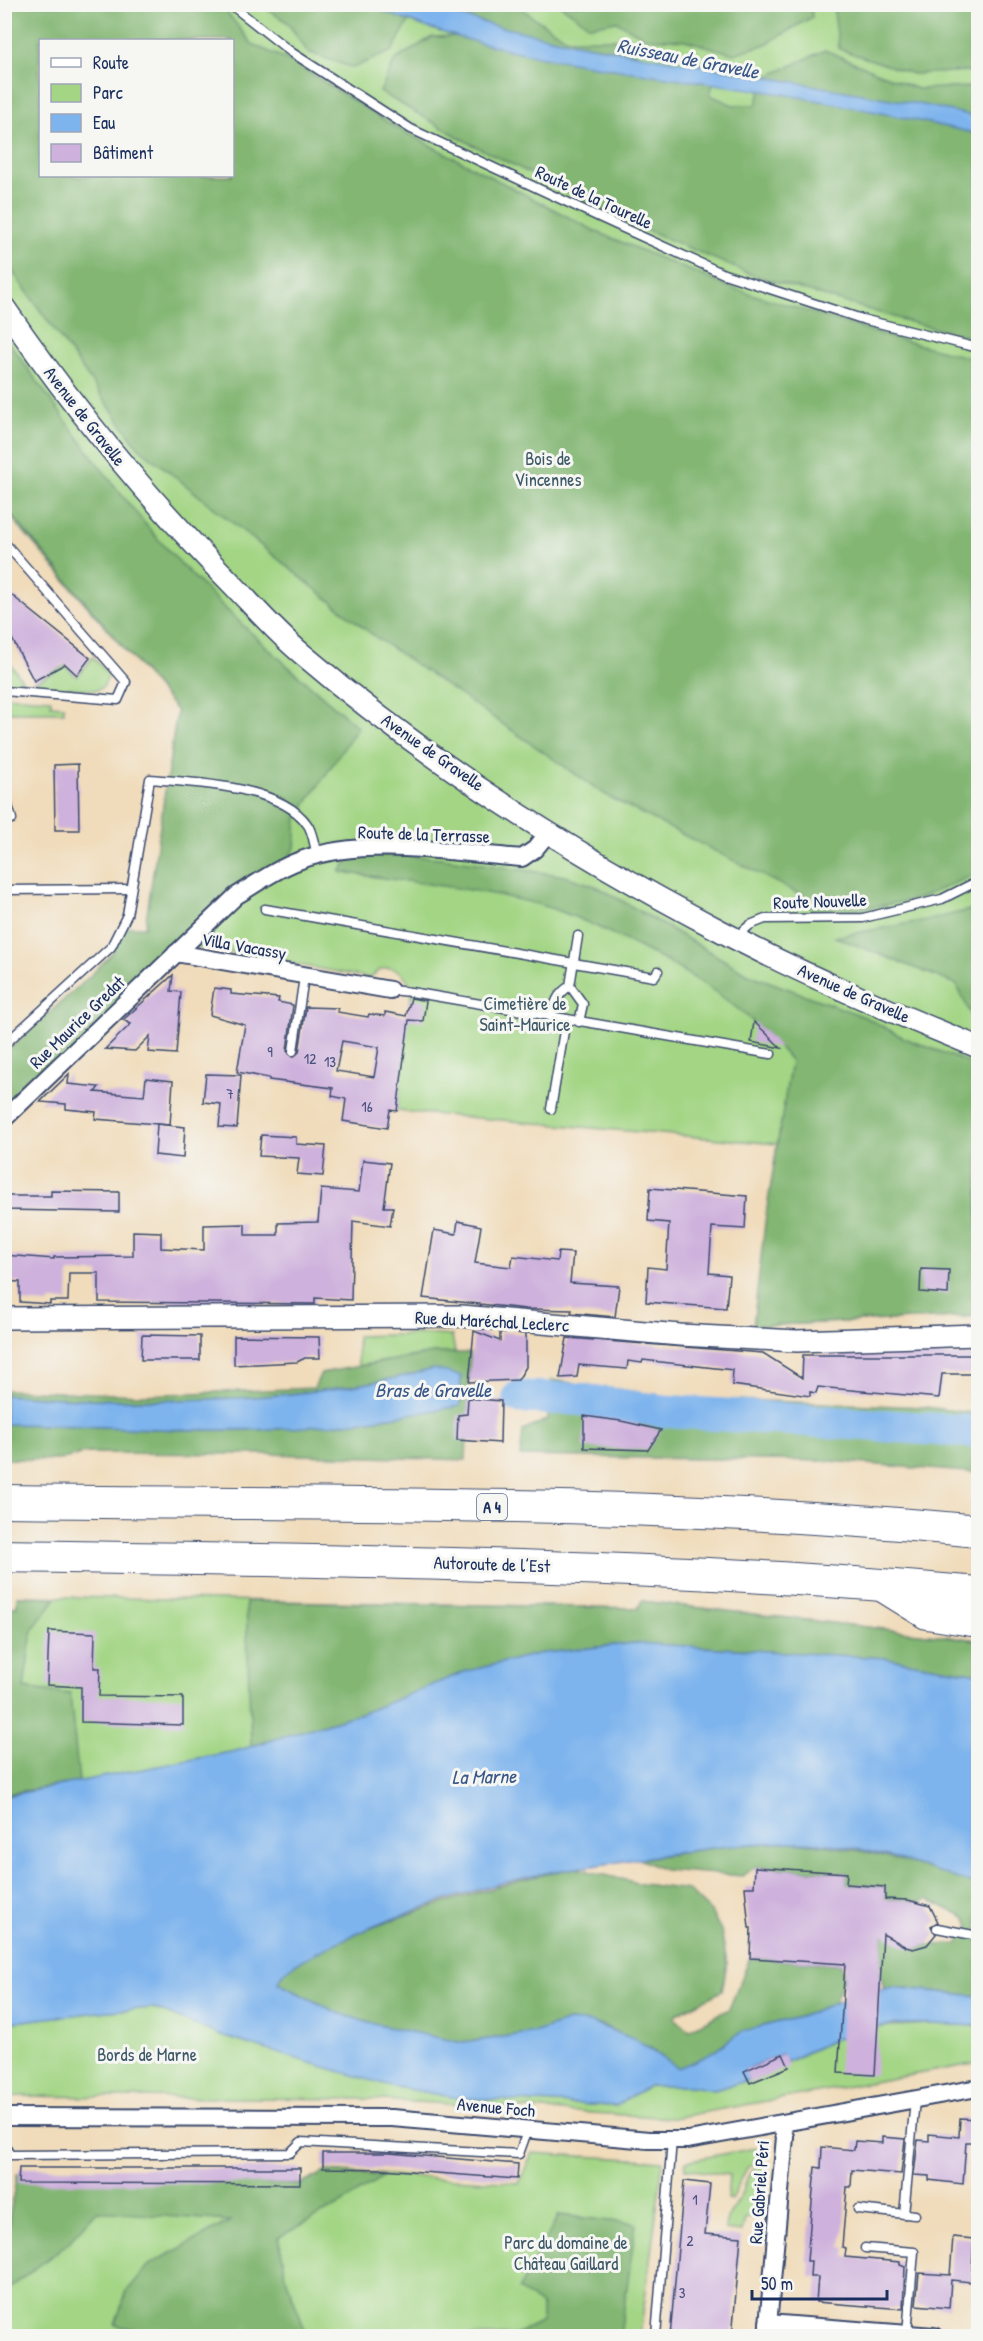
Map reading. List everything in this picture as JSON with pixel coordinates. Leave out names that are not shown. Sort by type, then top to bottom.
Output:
[{"type":"highway","name":"A 4","points":[[4,1501],[556,1507],[765,1516],[978,1532]]},
{"type":"highway","name":"Autoroute de l’Est","points":[[4,1556],[453,1563],[633,1569],[879,1584],[978,1593]]},
{"type":"highway","points":[[879,1584],[927,1613],[978,1621]]},
{"type":"street","name":"Avenue de Gravelle","points":[[4,307],[90,427],[188,540],[299,652],[408,736],[549,832],[735,938],[871,1003],[978,1047]]},
{"type":"street","name":"Route de la Terrasse","points":[[176,953],[236,896],[279,870],[317,855],[356,849],[391,849],[522,858],[535,849],[549,832]]},
{"type":"street","name":"Villa Vacassy","points":[[176,953],[304,977],[390,990]]},
{"type":"street","name":"Rue Maurice Gredat","points":[[4,1119],[176,953]]},
{"type":"street","name":"Rue du Maréchal Leclerc","points":[[4,1318],[461,1316],[680,1335],[797,1341],[978,1335]]},
{"type":"street","name":"Avenue Foch","points":[[4,2117],[392,2118],[672,2140],[781,2124],[978,2088]]},
{"type":"street","name":"Rue Gabriel Péri","points":[[768,2330],[784,2137],[781,2124]]},
{"type":"street","points":[[768,2330],[907,2334],[934,2337]]},
{"type":"lane","name":"Route de la Tourelle","points":[[230,4],[291,52],[411,129],[611,223],[724,274],[862,319],[978,348]]},
{"type":"lane","points":[[4,542],[126,682],[118,700],[4,691]]},
{"type":"lane","points":[[4,1045],[111,947],[127,915],[150,779],[257,793],[286,804],[308,824],[317,855]]},
{"type":"lane","points":[[4,792],[12,819]]},
{"type":"lane","name":"Route Nouvelle","points":[[735,938],[750,925],[765,919],[863,918],[942,899],[978,881]]},
{"type":"lane","points":[[4,890],[130,889]]},
{"type":"lane","points":[[265,909],[654,977],[658,970]]},
{"type":"lane","points":[[551,1017],[556,1000],[561,992],[570,986],[578,936]]},
{"type":"lane","name":"Villa Vacassy","points":[[292,1051],[304,977]]},
{"type":"lane","points":[[570,986],[583,1004],[579,1022]]},
{"type":"lane","points":[[390,990],[771,1054]]},
{"type":"lane","points":[[551,1109],[566,1020]]},
{"type":"lane","points":[[937,1928],[978,1936]]},
{"type":"lane","points":[[904,2214],[915,2100]]},
{"type":"lane","points":[[4,2144],[10,2155],[291,2153],[301,2142],[519,2154],[528,2129]]},
{"type":"lane","points":[[656,2337],[672,2140]]},
{"type":"lane","points":[[858,2209],[915,2215]]},
{"type":"lane","points":[[865,2248],[914,2252],[907,2334]]},
{"type":"green space","points":[[501,4],[519,5],[531,16],[567,39],[615,39],[652,64],[718,63],[710,95],[733,105],[756,105],[764,78],[825,50],[917,89],[972,87],[978,90],[978,339],[910,322],[750,274],[630,223],[469,143],[380,92],[395,60],[432,37],[461,36],[473,10]]},
{"type":"green space","name":"Bois de Vincennes","points":[[4,5],[978,5],[978,1316],[753,1326],[777,1144],[397,1111],[412,987],[399,971],[382,969],[370,978],[216,950],[216,940],[204,949],[169,943],[139,973],[177,711],[5,510]]},
{"type":"green space","points":[[4,5],[221,5],[252,44],[292,62],[397,128],[597,232],[732,288],[890,337],[978,360],[978,873],[918,899],[816,917],[805,897],[609,797],[374,636],[138,447],[5,261]]},
{"type":"green space","points":[[260,5],[418,5],[392,51],[353,68],[308,52],[287,22]]},
{"type":"green space","points":[[560,5],[811,5],[812,17],[766,44],[734,54],[685,40],[646,38],[616,21],[590,26]]},
{"type":"green space","points":[[833,5],[978,5],[978,75],[968,71],[913,74],[839,49]]},
{"type":"green space","points":[[4,336],[99,465],[159,540],[281,660],[358,727],[297,817],[295,848],[279,870],[236,896],[5,1119],[5,1053],[113,952],[125,927],[145,927],[177,711],[5,507]]},
{"type":"green space","points":[[5,657],[26,685],[5,683]]},
{"type":"green space","points":[[93,657],[109,675],[103,687],[97,690],[36,686],[33,683],[65,666],[77,677]]},
{"type":"green space","points":[[4,696],[51,699],[51,705],[64,706],[64,712],[5,712]]},
{"type":"green space","points":[[353,853],[441,858],[565,876],[598,887],[748,974],[865,1017],[904,1038],[978,1066],[978,1316],[753,1326],[766,1214],[791,1061],[755,1023],[715,992],[672,965],[590,923],[538,904],[502,896],[340,872]]},
{"type":"green space","points":[[978,908],[978,1021],[973,1019],[956,984],[835,937],[937,918]]},
{"type":"green space","points":[[421,1334],[452,1336],[455,1353],[433,1353],[358,1366],[357,1336]]},
{"type":"green space","points":[[433,1353],[470,1353],[466,1460],[267,1454],[85,1453],[60,1460],[5,1459],[5,1424],[173,1429],[274,1429],[344,1423],[460,1406],[434,1369],[328,1390],[221,1399],[59,1398],[5,1395],[5,1390],[143,1395],[314,1388],[321,1373]]},
{"type":"green space","points":[[551,1380],[682,1398],[926,1407],[978,1414],[978,1473],[829,1461],[520,1456],[523,1431],[548,1419]]},
{"type":"green space","points":[[17,1596],[638,1608],[642,1601],[978,1640],[978,1674],[885,1658],[368,1711],[236,1751],[5,1796],[5,1607],[17,1607]]},
{"type":"green space","points":[[17,1596],[57,1597],[32,1630],[24,1688],[70,1694],[79,1782],[5,1794],[5,1607],[17,1607]]},
{"type":"green space","points":[[246,1601],[638,1608],[642,1601],[978,1640],[978,1674],[885,1658],[634,1643],[537,1654],[464,1672],[368,1711],[251,1746]]},
{"type":"green space","points":[[791,1842],[841,1847],[886,1856],[978,1886],[978,1996],[906,1988],[884,1989],[880,1973],[883,1933],[913,1949],[927,1945],[957,1944],[970,1926],[967,1919],[928,1899],[920,1902],[890,1899],[884,1907],[885,1887],[850,1884],[844,1905],[847,1873],[755,1867],[743,1876],[664,1870],[639,1859],[725,1846]]},
{"type":"green space","points":[[576,1868],[642,1884],[688,1890],[711,1912],[721,1930],[727,1963],[722,1991],[676,2014],[675,2019],[689,2030],[729,2009],[750,1958],[841,1964],[844,1978],[834,2003],[800,2017],[743,2031],[704,2057],[678,2069],[652,2049],[602,2025],[569,2021],[536,2032],[463,2043],[369,2023],[338,2013],[278,1983],[291,1967],[322,1949],[364,1931],[465,1896]]},
{"type":"green space","name":"Bords de Marne","points":[[154,2008],[222,2036],[391,2086],[458,2098],[615,2106],[649,2086],[692,2086],[714,2090],[749,2080],[840,2037],[878,2027],[930,2024],[978,2026],[978,2063],[673,2118],[368,2099],[5,2096],[4,2023]]},
{"type":"green space","points":[[756,2148],[766,2155],[747,2168],[731,2200],[727,2199],[729,2175],[685,2169],[686,2161]]},
{"type":"green space","name":"Parc du domaine de Château Gaillard","points":[[532,2153],[663,2161],[640,2336],[5,2336],[5,2243],[17,2174],[300,2185],[327,2171],[519,2183]]},
{"type":"green space","points":[[765,2164],[761,2216],[754,2215],[745,2219],[742,2232],[725,2230],[728,2216],[752,2172]]},
{"type":"green space","points":[[327,2171],[383,2176],[344,2202],[279,2237],[287,2281],[306,2333],[210,2338],[162,2334],[115,2325],[127,2291],[149,2265],[230,2221],[97,2211],[68,2243],[5,2292],[5,2243],[17,2174],[300,2185]]},
{"type":"green space","points":[[559,2215],[636,2224],[620,2336],[512,2336],[542,2321],[542,2306],[519,2289]]},
{"type":"water","name":"Ruisseau de Gravelle","points":[[369,5],[421,5],[496,26],[575,43],[929,106],[978,117],[978,134],[764,91],[563,61],[513,51],[415,23]]},
{"type":"water","name":"Bras de Gravelle","points":[[434,1369],[461,1376],[460,1406],[344,1423],[274,1429],[173,1429],[5,1424],[5,1395],[113,1400],[221,1399],[328,1390]]},
{"type":"water","name":"La Marne","points":[[634,1643],[885,1658],[978,1674],[978,1886],[886,1855],[838,1845],[767,1843],[674,1853],[528,1877],[435,1903],[374,1926],[309,1956],[289,1968],[278,1983],[338,2013],[369,2023],[463,2043],[536,2032],[569,2021],[593,2023],[636,2040],[678,2068],[704,2057],[743,2031],[800,2017],[834,2003],[891,1987],[978,1996],[978,2026],[915,2024],[877,2027],[842,2037],[786,2062],[782,2054],[745,2070],[749,2080],[714,2090],[692,2086],[649,2086],[615,2106],[458,2098],[391,2086],[222,2036],[154,2008],[5,2023],[5,1796],[236,1751],[368,1711],[464,1672],[537,1654]]},
{"type":"building","points":[[4,589],[90,658],[77,675],[65,664],[34,681],[10,635],[4,631]]},
{"type":"building","points":[[78,764],[79,830],[55,830],[54,765]]},
{"type":"building","points":[[173,975],[171,991],[181,992],[176,1054],[148,1052],[150,1036],[135,1051],[105,1049],[131,1024],[123,1020]]},
{"type":"building","points":[[214,988],[231,990],[231,994],[279,998],[278,1002],[293,1005],[287,1051],[293,1057],[299,1052],[306,1007],[338,1008],[337,1012],[368,1017],[369,1014],[385,1016],[385,1012],[406,1016],[411,998],[426,1001],[423,1021],[409,1020],[397,1111],[390,1110],[387,1128],[343,1121],[346,1099],[332,1096],[333,1088],[269,1080],[269,1078],[237,1072],[245,1025],[210,1015]],"holes":[[[342,1041],[379,1047],[374,1077],[336,1071]]]},
{"type":"building","points":[[754,1022],[765,1032],[781,1048],[751,1042]]},
{"type":"building","points":[[69,1074],[68,1084],[99,1087],[95,1092],[144,1096],[146,1078],[173,1081],[170,1125],[95,1119],[96,1112],[66,1109],[66,1104],[40,1102]]},
{"type":"building","points":[[206,1074],[241,1075],[237,1128],[219,1127],[221,1104],[203,1102]]},
{"type":"building","points":[[157,1124],[185,1127],[183,1158],[155,1155]]},
{"type":"building","points":[[261,1135],[296,1137],[296,1144],[326,1146],[323,1176],[297,1174],[299,1158],[259,1156]]},
{"type":"building","points":[[363,1160],[390,1163],[384,1207],[393,1207],[390,1226],[353,1221],[351,1300],[315,1298],[315,1304],[99,1302],[99,1273],[69,1273],[68,1301],[50,1301],[50,1304],[20,1302],[20,1282],[4,1281],[4,1255],[54,1259],[54,1257],[133,1256],[133,1231],[161,1232],[161,1248],[204,1250],[204,1225],[245,1224],[245,1235],[278,1235],[278,1223],[318,1222],[321,1189],[359,1192]]},
{"type":"building","points":[[650,1188],[747,1196],[745,1229],[712,1227],[709,1273],[729,1275],[726,1308],[646,1302],[648,1267],[666,1269],[669,1223],[648,1221]]},
{"type":"building","points":[[51,1191],[119,1192],[119,1212],[4,1210],[4,1196],[51,1196]]},
{"type":"building","points":[[458,1221],[481,1226],[475,1263],[511,1267],[513,1256],[557,1261],[558,1252],[573,1253],[570,1283],[619,1286],[615,1317],[571,1313],[572,1310],[526,1309],[423,1298],[434,1230],[456,1234]]},
{"type":"building","points":[[921,1269],[949,1270],[948,1294],[920,1292]]},
{"type":"building","points":[[474,1331],[500,1341],[500,1332],[526,1334],[526,1367],[518,1380],[469,1382]]},
{"type":"building","points":[[142,1335],[200,1336],[200,1360],[141,1360]]},
{"type":"building","points":[[234,1336],[319,1337],[320,1358],[305,1358],[297,1362],[234,1365]]},
{"type":"building","points":[[567,1338],[763,1353],[802,1378],[803,1355],[969,1355],[978,1357],[978,1374],[942,1374],[939,1398],[818,1387],[816,1393],[810,1392],[810,1396],[732,1385],[733,1370],[643,1360],[642,1363],[628,1361],[627,1369],[579,1365],[577,1377],[560,1378]]},
{"type":"building","points":[[468,1398],[501,1401],[500,1443],[457,1440],[458,1415],[467,1414]]},
{"type":"building","points":[[584,1416],[661,1430],[648,1450],[584,1448]]},
{"type":"building","points":[[49,1631],[95,1633],[94,1668],[100,1668],[99,1696],[183,1697],[183,1725],[81,1722],[81,1687],[47,1685]]},
{"type":"building","points":[[755,1867],[847,1873],[846,1884],[885,1887],[885,1899],[908,1900],[930,1906],[938,1922],[931,1926],[936,1934],[927,1945],[913,1949],[883,1934],[875,2075],[838,2073],[845,1964],[750,1958],[751,1928],[749,1928],[745,1887],[754,1887]]},
{"type":"building","points":[[783,2054],[789,2067],[750,2083],[744,2071]]},
{"type":"building","points":[[960,2118],[978,2119],[978,2142],[966,2142],[963,2184],[929,2180],[929,2176],[914,2175],[918,2140],[929,2141],[929,2134],[959,2137]]},
{"type":"building","points":[[882,2137],[905,2139],[901,2174],[852,2170],[851,2187],[847,2187],[842,2247],[846,2248],[845,2257],[900,2262],[900,2265],[905,2267],[903,2309],[816,2302],[818,2277],[810,2277],[811,2261],[807,2261],[815,2167],[821,2168],[822,2147],[854,2150],[855,2141],[882,2143]]},
{"type":"building","points":[[323,2153],[389,2153],[518,2164],[517,2179],[382,2169],[323,2168]]},
{"type":"building","points":[[19,2168],[300,2168],[300,2184],[18,2183]]},
{"type":"building","points":[[684,2181],[710,2184],[705,2234],[741,2237],[732,2337],[670,2337]]},
{"type":"building","points":[[953,2237],[974,2239],[971,2282],[951,2280],[949,2308],[916,2305],[919,2273],[950,2275]]},
{"type":"waterway","name":"Bras de Gravelle","points":[[519,1397],[576,1399],[662,1411],[978,1432]]},
{"type":"park label","name":"Cimetière de Saint-Maurice","points":[[525,1013]]}]
